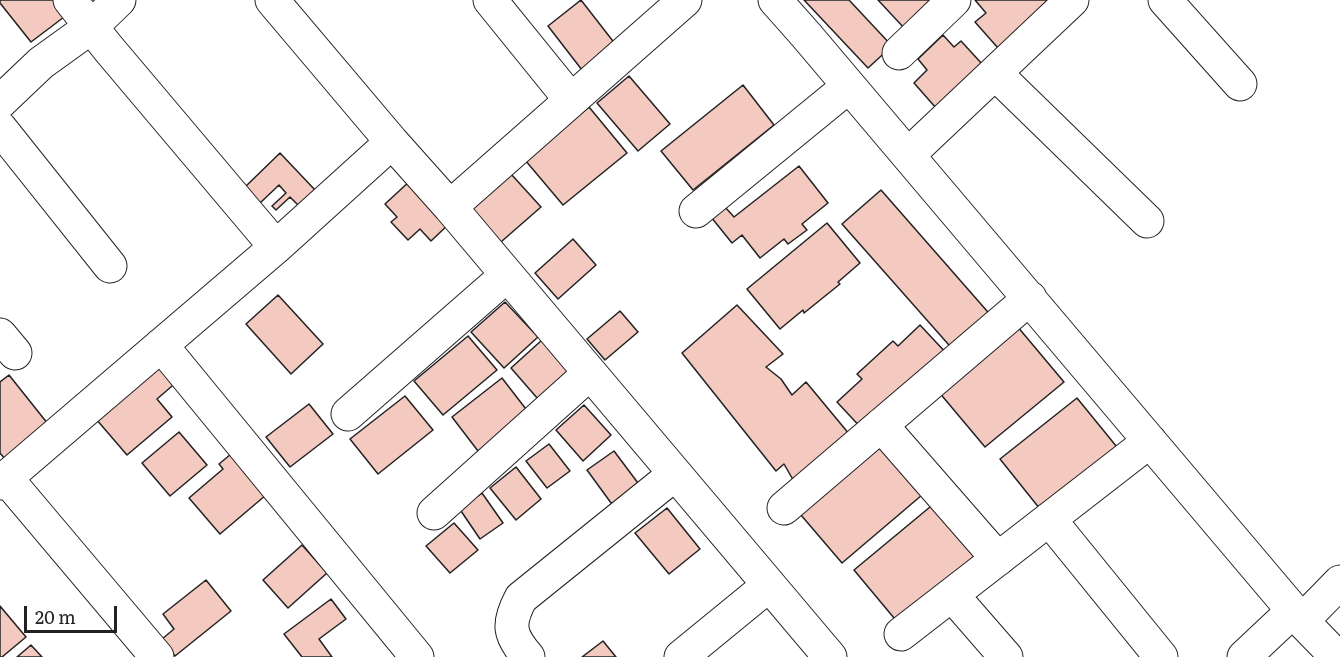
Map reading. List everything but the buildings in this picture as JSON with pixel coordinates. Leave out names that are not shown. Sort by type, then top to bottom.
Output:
[{"type":"street","points":[[70,0],[276,247]]},
{"type":"street","points":[[0,102],[41,63],[92,27],[119,0]]},
{"type":"street","points":[[272,0],[830,657]]},
{"type":"street","points":[[490,0],[571,100]]},
{"type":"street","points":[[450,207],[685,0]]},
{"type":"street","points":[[775,0],[1150,441],[1318,631]]},
{"type":"street","points":[[899,53],[954,0]]},
{"type":"street","points":[[908,155],[1072,0]]},
{"type":"street","points":[[1165,0],[1240,84]]},
{"type":"street","points":[[995,73],[1147,221]]},
{"type":"street","points":[[696,211],[849,86]]},
{"type":"street","points":[[0,128],[110,266]]},
{"type":"street","points":[[157,657],[3,480],[276,247],[392,142]]},
{"type":"street","points":[[348,414],[507,275]]},
{"type":"street","points":[[784,508],[1030,298]]},
{"type":"street","points":[[161,345],[417,657]]},
{"type":"street","points":[[434,513],[590,373]]},
{"type":"street","points":[[881,425],[998,559]]},
{"type":"street","points":[[901,634],[1150,441]]},
{"type":"street","points":[[528,657],[516,643],[511,626],[513,612],[520,598],[675,474]]},
{"type":"street","points":[[1049,519],[1161,657]]},
{"type":"street","points":[[1244,657],[1318,631],[1340,582]]},
{"type":"street","points":[[681,657],[770,585]]},
{"type":"street","points":[[952,595],[1006,657]]}]
